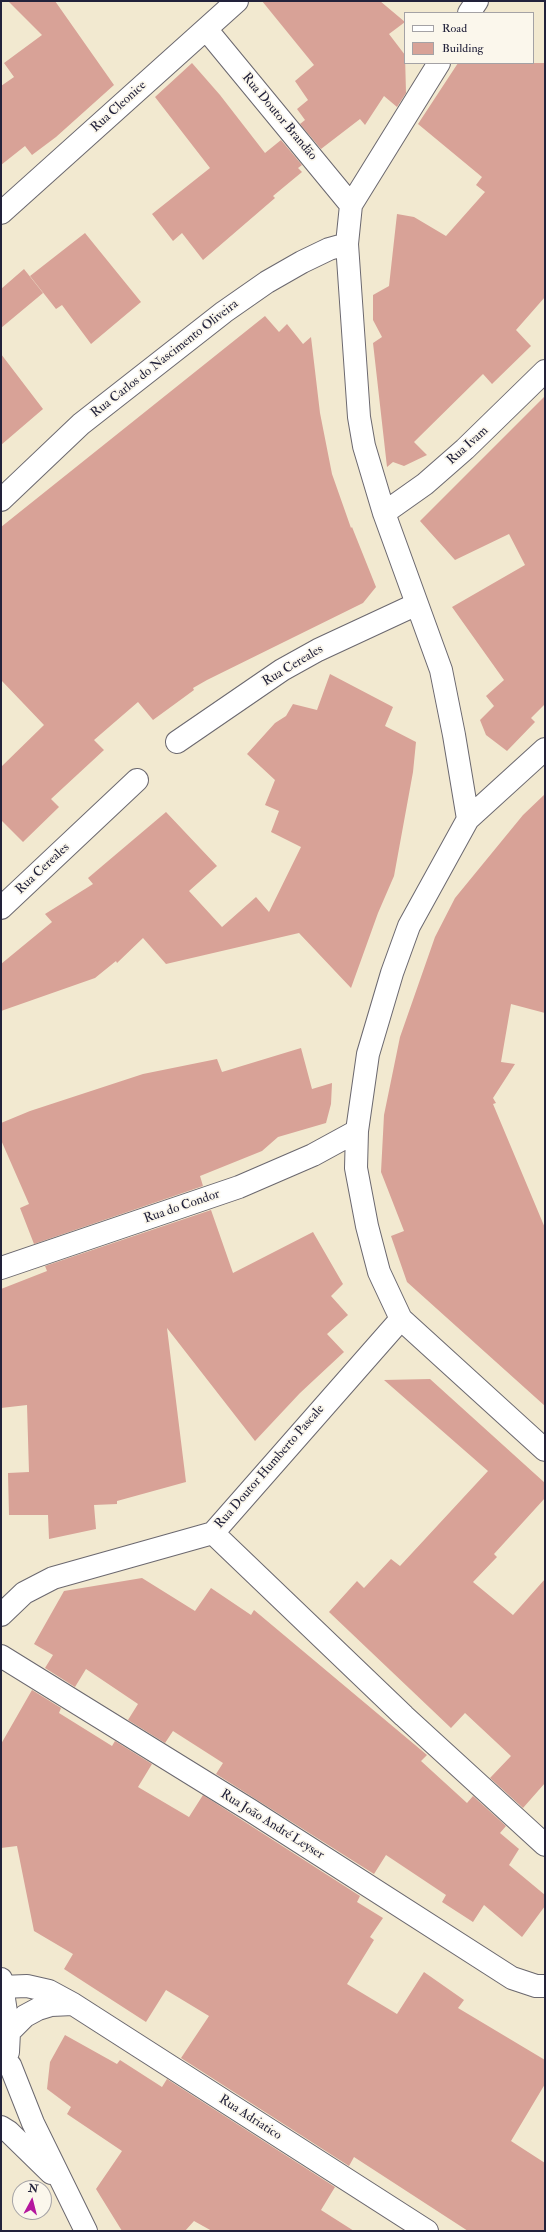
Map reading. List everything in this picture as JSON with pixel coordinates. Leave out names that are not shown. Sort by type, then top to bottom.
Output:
[{"type":"street","name":"Rua Cleonice","points":[[1,213],[237,1]]},
{"type":"street","points":[[470,12],[477,1]]},
{"type":"street","name":"Rua Doutor Brandão","points":[[206,29],[352,205]]},
{"type":"street","points":[[438,64],[352,205],[347,244],[359,417],[364,446],[384,513],[441,670],[454,735],[468,819]]},
{"type":"street","name":"Rua Carlos do Nascimento Oliveira","points":[[1,500],[81,424],[224,312],[267,282],[302,262],[329,249],[347,244]]},
{"type":"street","name":"Rua Ivam","points":[[384,513],[425,484],[466,449],[545,371]]},
{"type":"street","name":"Rua Cereales","points":[[177,742],[282,670],[318,650],[418,604]]},
{"type":"street","points":[[545,749],[468,819],[410,926],[392,973],[368,1054],[357,1131],[356,1168],[367,1226],[379,1272],[401,1319],[545,1450]]},
{"type":"street","name":"Rua Cereales","points":[[1,908],[137,780]]},
{"type":"street","name":"Rua do Condor","points":[[1,1268],[246,1184],[313,1155],[357,1131]]},
{"type":"street","name":"Rua Doutor Humberto Pascale","points":[[1,1615],[24,1593],[53,1578],[213,1533],[401,1319]]},
{"type":"street","points":[[213,1533],[404,1716],[545,1845]]},
{"type":"street","name":"Rua João André Leyser","points":[[1,1656],[250,1810],[512,1978],[536,1986],[545,1986]]},
{"type":"street","points":[[1,2089],[7,2078],[7,2047],[2,1984]]},
{"type":"street","name":"Rua Adriatico","points":[[2,1984],[27,1986],[49,1991],[73,2004],[427,2231]]},
{"type":"street","points":[[73,2004],[51,2005],[38,2009],[25,2016],[7,2047],[33,2123],[86,2231]]},
{"type":"street","points":[[1,2126],[62,2184]]},
{"type":"building","points":[[8,1],[55,1],[114,85],[56,137],[32,155],[25,146],[1,165],[1,86],[14,77],[4,63],[42,35]]},
{"type":"building","points":[[262,1],[380,1],[404,21],[404,23],[389,34],[404,54],[404,64],[405,64],[406,93],[397,107],[384,96],[365,125],[360,119],[321,149],[300,124],[305,120],[297,109],[308,100],[295,81],[314,65]]},
{"type":"building","points":[[192,63],[220,95],[265,153],[281,140],[302,165],[298,168],[302,172],[273,196],[275,198],[203,260],[182,233],[173,241],[152,214],[210,168],[155,97]]},
{"type":"building","points":[[545,63],[545,297],[516,330],[531,346],[492,384],[483,374],[414,442],[427,455],[404,466],[393,462],[387,467],[373,343],[382,337],[373,320],[373,295],[389,286],[397,214],[414,217],[446,236],[485,192],[476,185],[482,177],[418,124],[457,64]]},
{"type":"building","points":[[85,233],[141,302],[91,344],[62,305],[56,309],[30,276]]},
{"type":"building","points":[[24,269],[43,293],[1,328],[1,289]]},
{"type":"building","points":[[265,316],[279,332],[287,324],[303,344],[311,337],[320,413],[332,474],[351,528],[352,527],[376,587],[363,603],[207,680],[193,688],[194,690],[153,720],[138,702],[94,740],[104,750],[51,799],[59,807],[23,842],[1,820],[1,767],[44,725],[1,680],[1,527]]},
{"type":"building","points":[[1,354],[43,409],[1,445]]},
{"type":"building","points":[[545,396],[545,704],[531,718],[535,722],[507,751],[486,735],[480,720],[494,706],[486,696],[504,680],[452,607],[525,565],[509,534],[455,560],[420,521]]},
{"type":"building","points":[[330,674],[393,707],[385,726],[416,742],[413,772],[394,876],[378,913],[351,988],[299,933],[166,964],[143,938],[117,963],[116,961],[95,978],[1,1011],[1,964],[52,922],[45,914],[93,884],[88,878],[166,812],[217,866],[189,891],[222,927],[256,897],[269,912],[301,847],[271,832],[279,811],[265,805],[275,780],[247,754],[275,723],[286,716],[293,704],[317,710]]},
{"type":"building","points":[[545,794],[545,1013],[511,1004],[501,1062],[515,1064],[493,1098],[496,1103],[493,1104],[545,1228],[545,1406],[407,1282],[391,1236],[404,1231],[381,1172],[384,1115],[400,1037],[435,937],[455,898],[523,815]]},
{"type":"building","points":[[301,1048],[312,1089],[332,1083],[331,1104],[326,1123],[278,1137],[262,1151],[200,1176],[203,1186],[34,1244],[20,1208],[29,1204],[1,1140],[1,1123],[30,1111],[143,1074],[217,1059],[222,1072]]},
{"type":"building","points":[[211,1210],[233,1273],[313,1232],[343,1284],[331,1296],[348,1315],[327,1334],[344,1352],[300,1393],[255,1441],[167,1328],[186,1482],[117,1501],[117,1504],[94,1505],[96,1529],[49,1539],[48,1515],[9,1515],[8,1473],[29,1472],[27,1405],[1,1408],[1,1289],[47,1271],[45,1266]]},
{"type":"building","points":[[430,1379],[545,1483],[545,1498],[494,1554],[497,1557],[473,1582],[513,1615],[545,1579],[545,1783],[523,1808],[490,1778],[511,1756],[465,1713],[451,1728],[329,1612],[357,1581],[364,1588],[391,1559],[400,1566],[488,1471],[384,1380]]},
{"type":"building","points":[[142,1578],[195,1611],[211,1588],[251,1615],[254,1610],[427,1755],[421,1761],[467,1803],[473,1796],[506,1826],[500,1833],[519,1849],[509,1865],[545,1895],[545,1906],[522,1937],[484,1905],[473,1922],[442,1902],[446,1895],[386,1855],[374,1874],[216,1774],[223,1763],[173,1731],[165,1743],[128,1720],[138,1704],[86,1669],[75,1687],[45,1668],[53,1655],[34,1644],[64,1591]]},
{"type":"building","points":[[32,1690],[61,1708],[59,1713],[112,1746],[115,1741],[152,1764],[138,1787],[189,1817],[203,1795],[360,1896],[357,1902],[383,1918],[370,1937],[374,1940],[347,1984],[397,2014],[424,1972],[464,2000],[458,2008],[545,2060],[545,2084],[511,2141],[545,2163],[545,2231],[468,2231],[354,2157],[349,2166],[181,2058],[209,2016],[166,1990],[146,2022],[64,1969],[73,1954],[34,1931],[17,1846],[1,1848],[1,1744]]},
{"type":"building","points":[[65,2035],[117,2064],[120,2060],[162,2087],[167,2079],[335,2187],[321,2210],[354,2231],[212,2231],[194,2221],[185,2231],[122,2231],[96,2189],[122,2151],[67,2114],[71,2107],[47,2089],[50,2062]]}]
